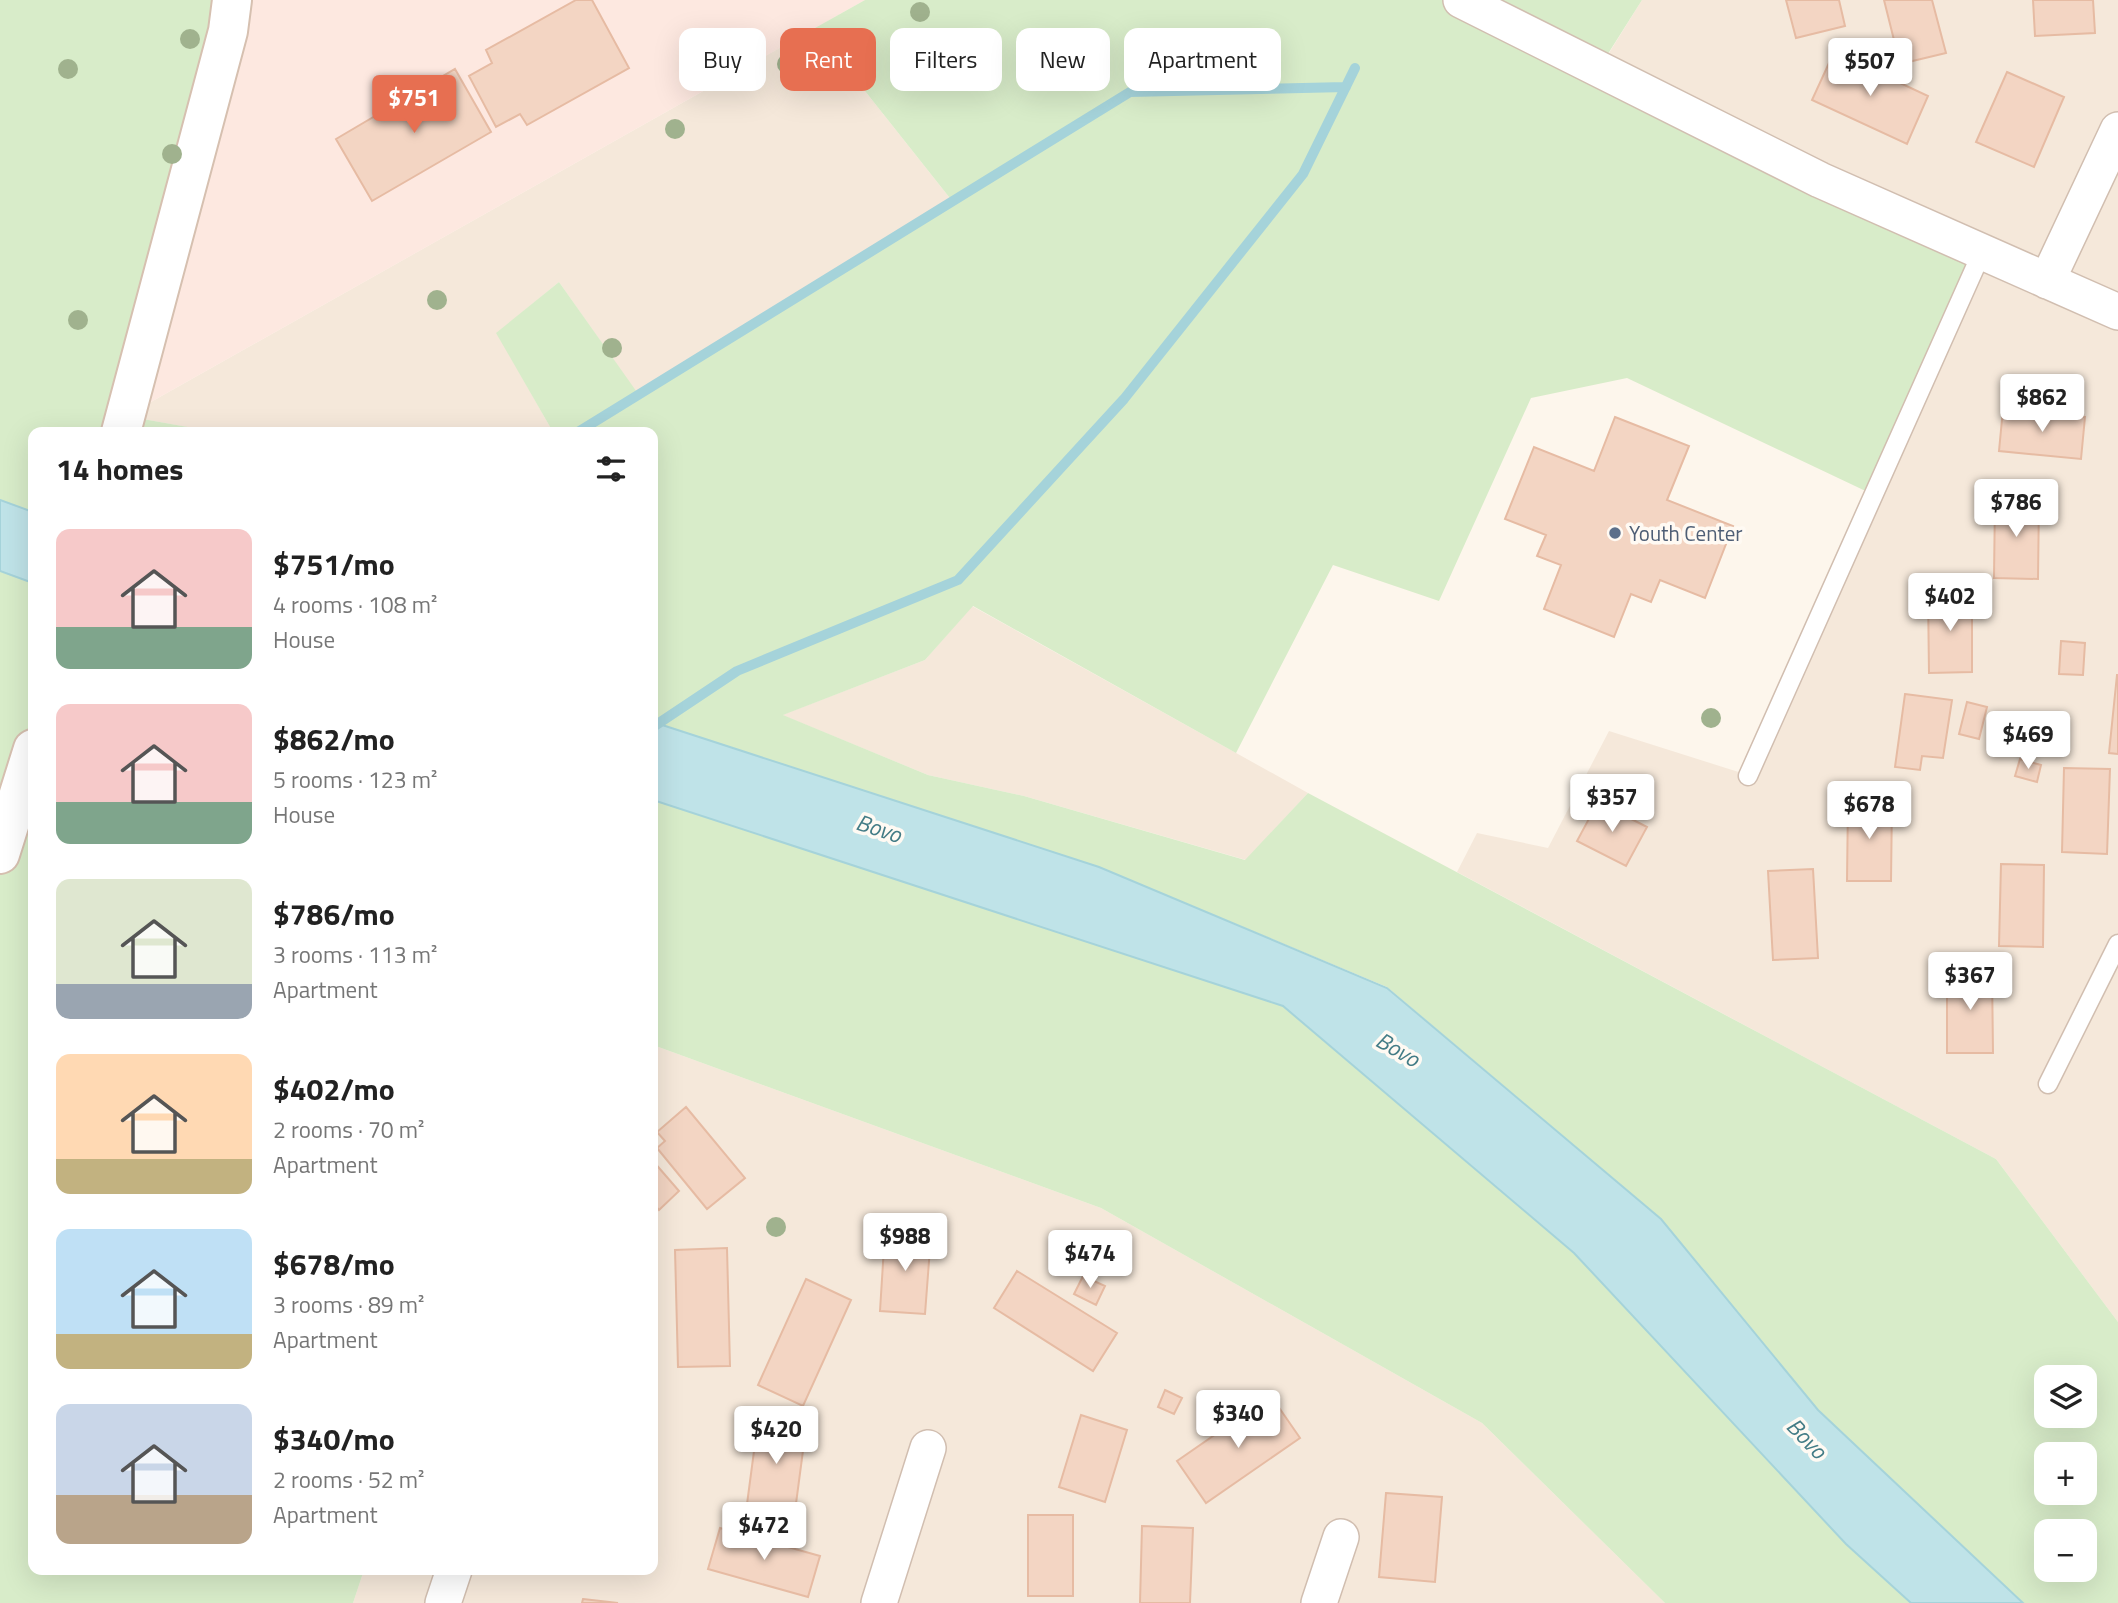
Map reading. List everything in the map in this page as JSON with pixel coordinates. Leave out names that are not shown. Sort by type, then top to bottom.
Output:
[{"type":"street","points":[[122,427],[228,31],[232,0]]},
{"type":"street","points":[[1461,0],[1821,180],[2118,312]]},
{"type":"street","points":[[2047,281],[2118,130]]},
{"type":"street","points":[[0,854],[28,766]]},
{"type":"street","points":[[879,1603],[928,1448]]},
{"type":"street","points":[[1319,1603],[1340,1537]]},
{"type":"street","points":[[443,1603],[452,1575]]},
{"type":"lane","points":[[1748,776],[1982,252]]},
{"type":"lane","points":[[2048,1084],[2118,944]]},
{"type":"shaded area","points":[[232,0],[865,0],[815,28],[780,28],[780,48],[766,56],[766,28],[679,28],[679,91],[703,91],[126,416]]},
{"type":"shaded area","points":[[1642,0],[2118,0],[2118,1322],[1996,1159],[1457,872],[1477,833],[1548,848],[1609,731],[1748,775],[1874,495],[1599,69]]},
{"type":"shaded area","points":[[780,48],[780,91],[865,91],[953,202],[638,395],[559,282],[497,333],[550,427],[187,427],[126,416],[703,91],[766,91],[766,56]]},
{"type":"shaded area","points":[[972,606],[1308,793],[1246,860],[1024,796],[928,775],[782,715],[925,660]]},
{"type":"shaded area","points":[[658,1047],[1101,1208],[1482,1423],[1665,1603],[353,1603],[362,1575],[658,1575]]},
{"type":"green space","points":[[0,0],[232,0],[126,416],[188,427],[28,427],[28,510],[0,500]]},
{"type":"green space","points":[[865,0],[1642,0],[1599,68],[1982,252],[1874,495],[1627,378],[1531,398],[1439,601],[1333,565],[1236,753],[973,606],[925,660],[783,715],[928,775],[1024,796],[1245,860],[1308,793],[1996,1159],[2118,1322],[2118,1603],[2023,1603],[1818,1410],[1661,1219],[1387,987],[1099,867],[658,724],[658,427],[550,427],[496,333],[559,282],[639,395],[953,202],[865,91],[876,91],[876,28],[815,28]]},
{"type":"green space","points":[[0,571],[28,581],[28,1575],[362,1575],[353,1603],[0,1603]]},
{"type":"green space","points":[[658,802],[1283,1006],[1574,1253],[1846,1544],[1911,1603],[1665,1603],[1482,1423],[1101,1208],[658,1047]]},
{"type":"water","points":[[0,500],[28,510],[28,581],[0,571]]},
{"type":"water","name":"Bovo","points":[[658,724],[1099,867],[1387,988],[1661,1219],[1818,1410],[2023,1603],[1911,1603],[1846,1544],[1574,1253],[1283,1006],[658,802]]},
{"type":"building","points":[[576,0],[592,0],[629,68],[527,125],[520,114],[496,127],[469,76],[492,63],[486,50]]},
{"type":"building","points":[[1786,0],[1839,0],[1845,26],[1796,38]]},
{"type":"building","points":[[1884,0],[1932,0],[1946,53],[1900,64]]},
{"type":"building","points":[[2033,0],[2093,0],[2095,33],[2035,36]]},
{"type":"building","points":[[1834,52],[1928,96],[1907,144],[1812,100]]},
{"type":"building","points":[[455,69],[491,132],[372,201],[336,139]]},
{"type":"building","points":[[2007,72],[2064,97],[2034,167],[1976,142]]},
{"type":"building","points":[[2003,409],[2085,417],[2081,459],[1999,451]]},
{"type":"building","points":[[1615,417],[1689,446],[1667,500],[1733,526],[1705,598],[1660,580],[1651,602],[1631,594],[1614,637],[1544,609],[1561,565],[1537,556],[1546,535],[1505,519],[1534,447],[1594,471]]},
{"type":"building","points":[[1995,499],[2039,500],[2038,579],[1994,578]]},
{"type":"building","points":[[1928,593],[1972,593],[1972,672],[1929,673]]},
{"type":"building","points":[[2061,641],[2085,643],[2083,675],[2059,674]]},
{"type":"building","points":[[2118,675],[2118,754],[2109,753]]},
{"type":"building","points":[[1905,694],[1952,700],[1943,758],[1922,756],[1920,770],[1895,767]]},
{"type":"building","points":[[1967,702],[1987,707],[1979,739],[1959,734]]},
{"type":"building","points":[[2020,759],[2041,765],[2037,782],[2015,776]]},
{"type":"building","points":[[2064,768],[2110,769],[2107,854],[2062,852]]},
{"type":"building","points":[[1848,801],[1892,802],[1891,881],[1847,881]]},
{"type":"building","points":[[1598,802],[1647,827],[1626,866],[1577,841]]},
{"type":"building","points":[[2001,864],[2044,865],[2043,947],[1999,946]]},
{"type":"building","points":[[1813,869],[1818,958],[1773,960],[1768,871]]},
{"type":"building","points":[[1947,971],[1992,971],[1993,1053],[1947,1053]]},
{"type":"building","points":[[686,1107],[745,1178],[707,1209],[658,1149],[665,1141],[658,1131]]},
{"type":"building","points":[[658,1167],[679,1191],[658,1209]]},
{"type":"building","points":[[885,1231],[931,1235],[925,1314],[880,1311]]},
{"type":"building","points":[[727,1248],[730,1366],[678,1367],[675,1250]]},
{"type":"building","points":[[1017,1271],[1117,1333],[1093,1371],[994,1308]]},
{"type":"building","points":[[1083,1276],[1105,1286],[1096,1305],[1074,1294]]},
{"type":"building","points":[[806,1279],[851,1300],[803,1406],[758,1385]]},
{"type":"building","points":[[1165,1390],[1182,1398],[1174,1414],[1158,1407]]},
{"type":"building","points":[[1271,1396],[1300,1438],[1206,1503],[1177,1461]]},
{"type":"building","points":[[1081,1415],[1127,1430],[1105,1502],[1059,1487]]},
{"type":"building","points":[[758,1421],[806,1428],[795,1511],[747,1504]]},
{"type":"building","points":[[1386,1493],[1442,1497],[1435,1582],[1379,1577]]},
{"type":"building","points":[[775,1510],[801,1515],[797,1534],[772,1529]]},
{"type":"building","points":[[1028,1515],[1073,1515],[1073,1596],[1028,1596]]},
{"type":"building","points":[[1142,1526],[1193,1528],[1190,1603],[1140,1603]]},
{"type":"building","points":[[720,1528],[820,1556],[808,1597],[708,1569]]},
{"type":"building","points":[[583,1599],[618,1603],[582,1603]]},
{"type":"waterway","points":[[658,724],[737,671],[958,580],[1124,399],[1303,174],[1355,68]]},
{"type":"waterway","points":[[586,427],[1130,92],[1346,87]]},
{"type":"place","name":"Youth Center","points":[[1615,533]]}]
